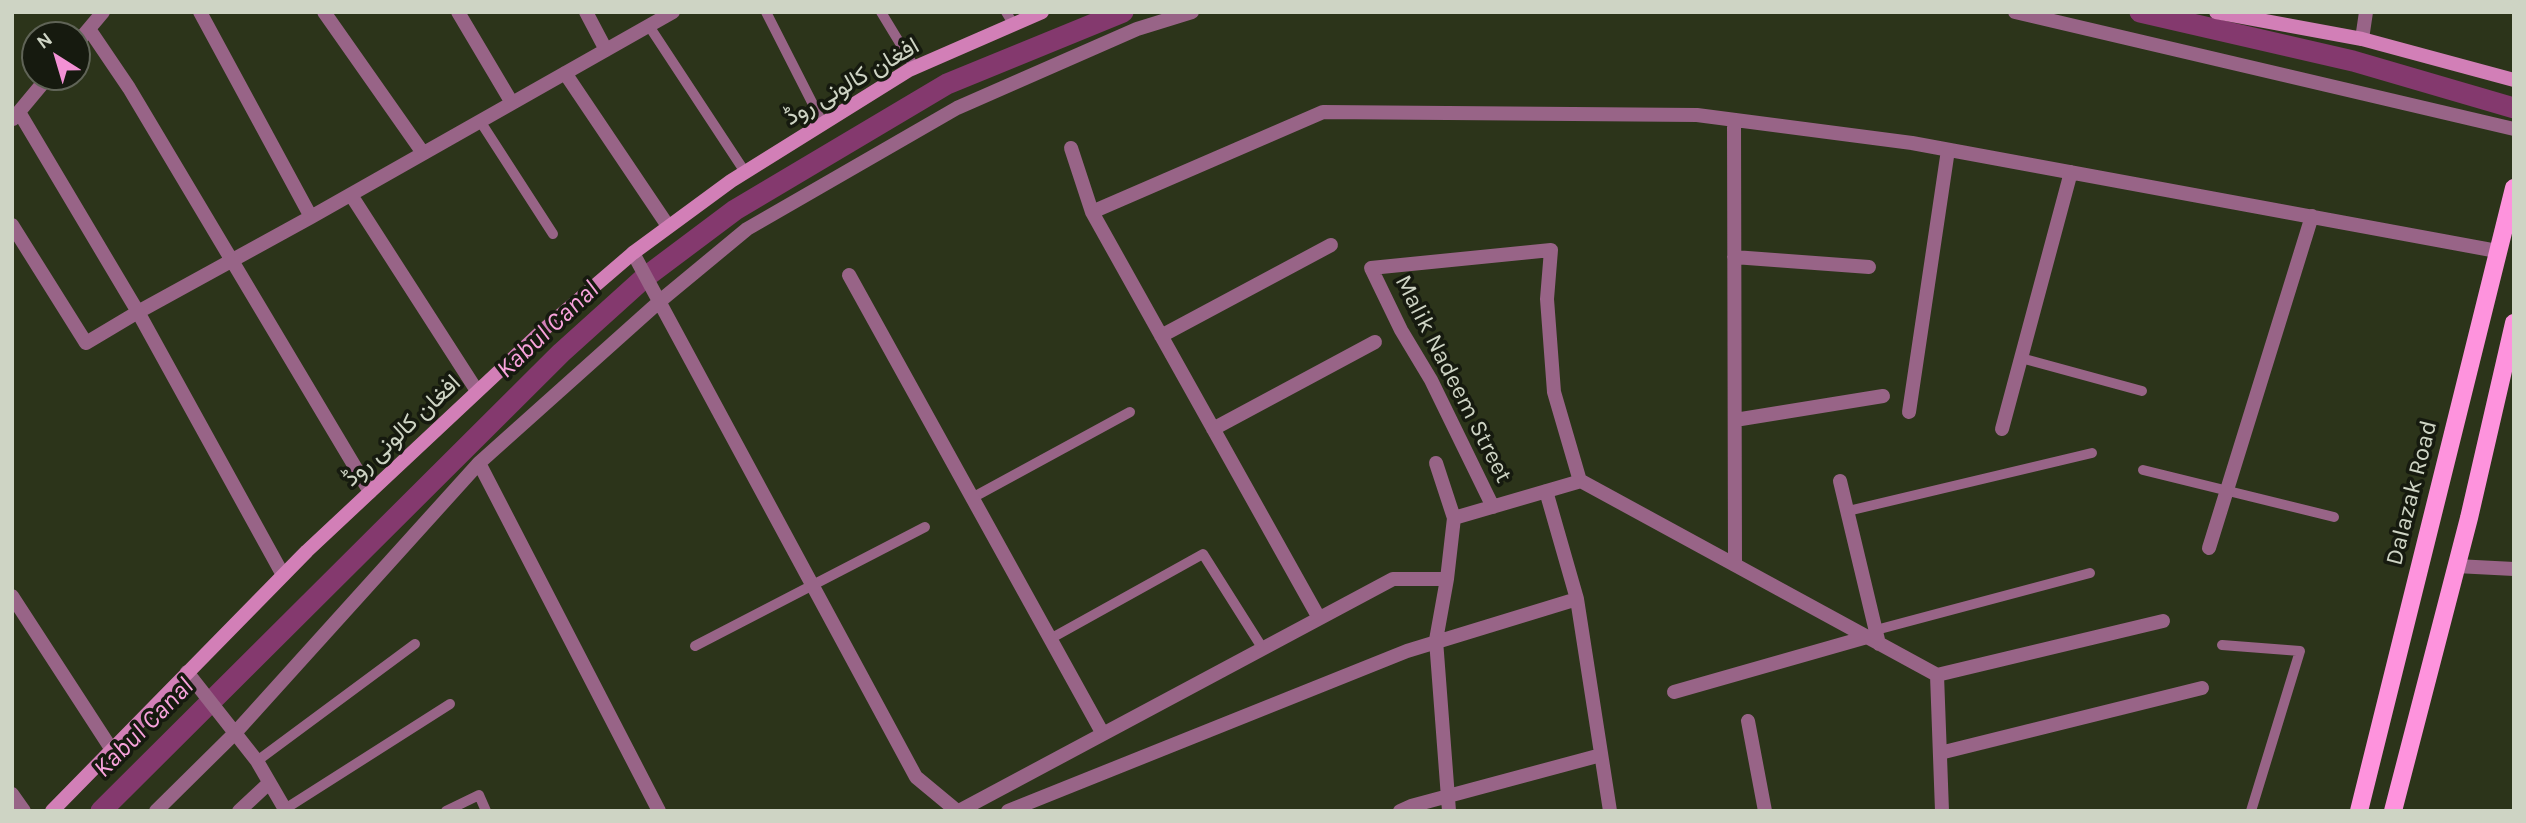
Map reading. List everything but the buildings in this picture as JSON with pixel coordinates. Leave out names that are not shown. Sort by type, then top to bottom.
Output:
[{"type":"main road","name":"افغان کالونی روڈ","points":[[52,811],[112,750],[192,678],[283,575],[370,492],[541,332],[635,257],[668,226],[745,172],[915,68],[1010,18],[1042,12]]},
{"type":"main road","points":[[2216,12],[2362,39],[2514,80]]},
{"type":"main road","name":"Dalazak Road","points":[[2359,811],[2514,188]]},
{"type":"main road","points":[[2393,811],[2456,566],[2514,323]]},
{"type":"street","points":[[91,27],[103,12]]},
{"type":"street","points":[[200,12],[311,217]]},
{"type":"street","points":[[324,12],[423,153]]},
{"type":"street","points":[[458,12],[512,103]]},
{"type":"street","points":[[586,12],[606,50]]},
{"type":"street","points":[[12,225],[86,344],[138,312],[351,195],[673,12]]},
{"type":"street","points":[[156,811],[478,463],[659,298],[747,229],[957,108],[1137,29],[1192,12]]},
{"type":"street","points":[[2015,12],[2514,129]]},
{"type":"street","points":[[2362,39],[2366,12]]},
{"type":"street","points":[[91,32],[129,88],[370,492]]},
{"type":"street","points":[[565,73],[668,226]]},
{"type":"street","points":[[36,91],[15,116],[138,312],[283,575]]},
{"type":"street","points":[[1092,212],[1322,112],[1697,115],[1912,143],[2497,251]]},
{"type":"street","points":[[1734,120],[1735,565]]},
{"type":"street","points":[[1071,148],[1092,212],[1319,618]]},
{"type":"street","points":[[1909,412],[1948,150]]},
{"type":"street","points":[[2002,429],[2071,172]]},
{"type":"street","points":[[351,195],[477,391]]},
{"type":"street","points":[[2209,548],[2312,216]]},
{"type":"street","points":[[1161,336],[1331,245]]},
{"type":"street","name":"Malik Nadeem Street","points":[[1493,507],[1431,380],[1401,330],[1371,268],[1551,250],[1547,299],[1554,392],[1580,481]]},
{"type":"street","points":[[635,257],[916,777],[958,811],[1393,579],[1447,579]]},
{"type":"street","points":[[1734,257],[1869,267]]},
{"type":"street","points":[[849,275],[1103,734]]},
{"type":"street","points":[[1213,429],[1375,342]]},
{"type":"street","points":[[1735,420],[1883,396]]},
{"type":"street","points":[[478,463],[659,811]]},
{"type":"street","points":[[1436,463],[1454,518],[1436,640],[1448,803]]},
{"type":"street","points":[[1454,518],[1580,481],[1874,637],[1937,676],[2163,621]]},
{"type":"street","points":[[1840,481],[1874,637]]},
{"type":"street","points":[[1546,491],[1577,599],[1611,811]]},
{"type":"street","points":[[2456,566],[2514,569]]},
{"type":"street","points":[[12,596],[112,750]]},
{"type":"street","points":[[1008,811],[1436,640],[1577,599]]},
{"type":"street","points":[[1674,692],[1874,637]]},
{"type":"street","points":[[1937,676],[1942,811]]},
{"type":"street","points":[[192,678],[257,761],[285,810]]},
{"type":"street","points":[[1940,753],[2202,688]]},
{"type":"street","points":[[1748,721],[1765,811]]},
{"type":"street","points":[[1400,811],[1448,803],[1601,755]]},
{"type":"street","points":[[239,811],[269,783]]},
{"type":"street","points":[[12,794],[24,811]]},
{"type":"lane","points":[[766,12],[822,124]]},
{"type":"lane","points":[[881,12],[915,68]]},
{"type":"lane","points":[[649,26],[745,172]]},
{"type":"lane","points":[[480,121],[553,234]]},
{"type":"lane","points":[[2021,358],[2142,391]]},
{"type":"lane","points":[[972,498],[1130,412]]},
{"type":"lane","points":[[1848,511],[2092,453]]},
{"type":"lane","points":[[2143,470],[2334,517]]},
{"type":"lane","points":[[695,646],[925,527]]},
{"type":"lane","points":[[1050,639],[1203,554],[1263,649]]},
{"type":"lane","points":[[1874,637],[2090,573]]},
{"type":"lane","points":[[257,761],[415,644]]},
{"type":"lane","points":[[2222,645],[2300,651],[2251,811]]},
{"type":"lane","points":[[285,810],[450,704]]},
{"type":"lane","points":[[446,811],[479,794],[486,811]]},
{"type":"waterway","name":"Kabul Canal","points":[[101,811],[561,353],[643,279],[735,210],[947,84],[1123,12]]},
{"type":"waterway","name":"Kabul Canal","points":[[2140,12],[2353,61],[2514,108]]}]
